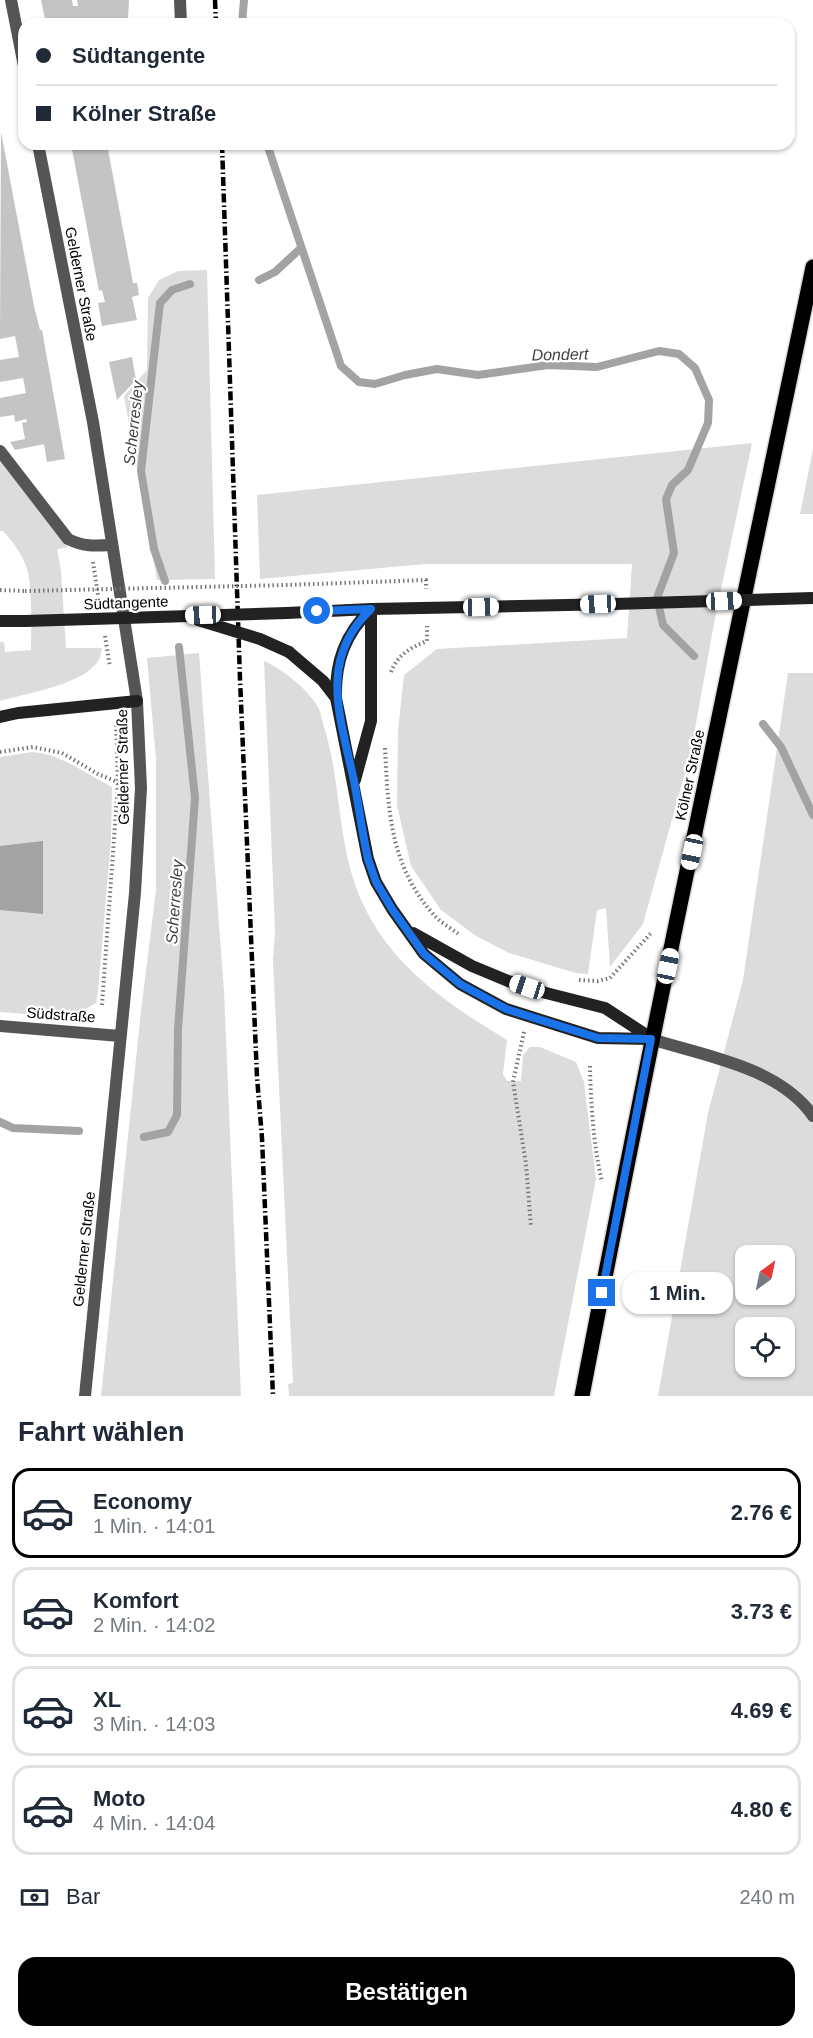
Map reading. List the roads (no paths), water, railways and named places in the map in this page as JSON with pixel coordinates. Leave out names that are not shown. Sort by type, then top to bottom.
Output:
[{"type":"main road","name":"Kölner Straße","points":[[582,1396],[651,1039],[683,898],[813,267]]},
{"type":"main road","name":"Südtangente","points":[[0,621],[813,598]]},
{"type":"main road","points":[[371,609],[350,634],[344,646],[337,674],[336,698],[368,859],[376,882],[392,909],[410,931],[424,954],[460,984],[506,1009],[598,1038],[651,1039]]},
{"type":"main road","points":[[354,784],[371,721],[371,609]]},
{"type":"main road","points":[[182,616],[229,628],[276,645],[289,652],[323,681],[336,698]]},
{"type":"main road","points":[[0,717],[18,713],[137,701]]},
{"type":"main road","points":[[410,931],[472,966],[508,981],[604,1008],[651,1039]]},
{"type":"street","points":[[11,0],[18,36]]},
{"type":"street","points":[[180,0],[181,18]]},
{"type":"street","name":"Gelderner Straße","points":[[39,150],[93,422],[137,701],[141,788],[135,893],[85,1396]]},
{"type":"street","points":[[0,451],[68,539],[90,547],[112,545]]},
{"type":"street","name":"Südstraße","points":[[0,1026],[120,1036]]},
{"type":"street","points":[[651,1039],[753,1070],[785,1088],[813,1116]]},
{"type":"waterway","name":"Dondert","points":[[242,18],[244,0]]},
{"type":"waterway","name":"Dondert","points":[[269,150],[341,366],[359,382],[375,384],[437,369],[478,375],[548,365],[597,367],[659,351],[679,354],[695,368],[709,400],[708,423],[688,470],[672,485],[666,499],[674,553],[657,598],[663,625],[694,656]]},
{"type":"waterway","name":"Scherresley","points":[[259,280],[275,272],[301,248]]},
{"type":"waterway","name":"Scherresley","points":[[165,581],[154,549],[141,471],[160,303],[172,290],[190,284]]},
{"type":"waterway","name":"Scherresley","points":[[144,1137],[168,1132],[177,1115],[178,1029],[195,798],[179,647]]},
{"type":"waterway","name":"Dondert","points":[[763,724],[781,747],[813,815]]},
{"type":"waterway","name":"Scherresley","points":[[0,1122],[13,1128],[79,1131]]},
{"type":"railway","points":[[215,0],[216,18]]},
{"type":"railway","points":[[222,150],[240,679],[273,1396]]}]
